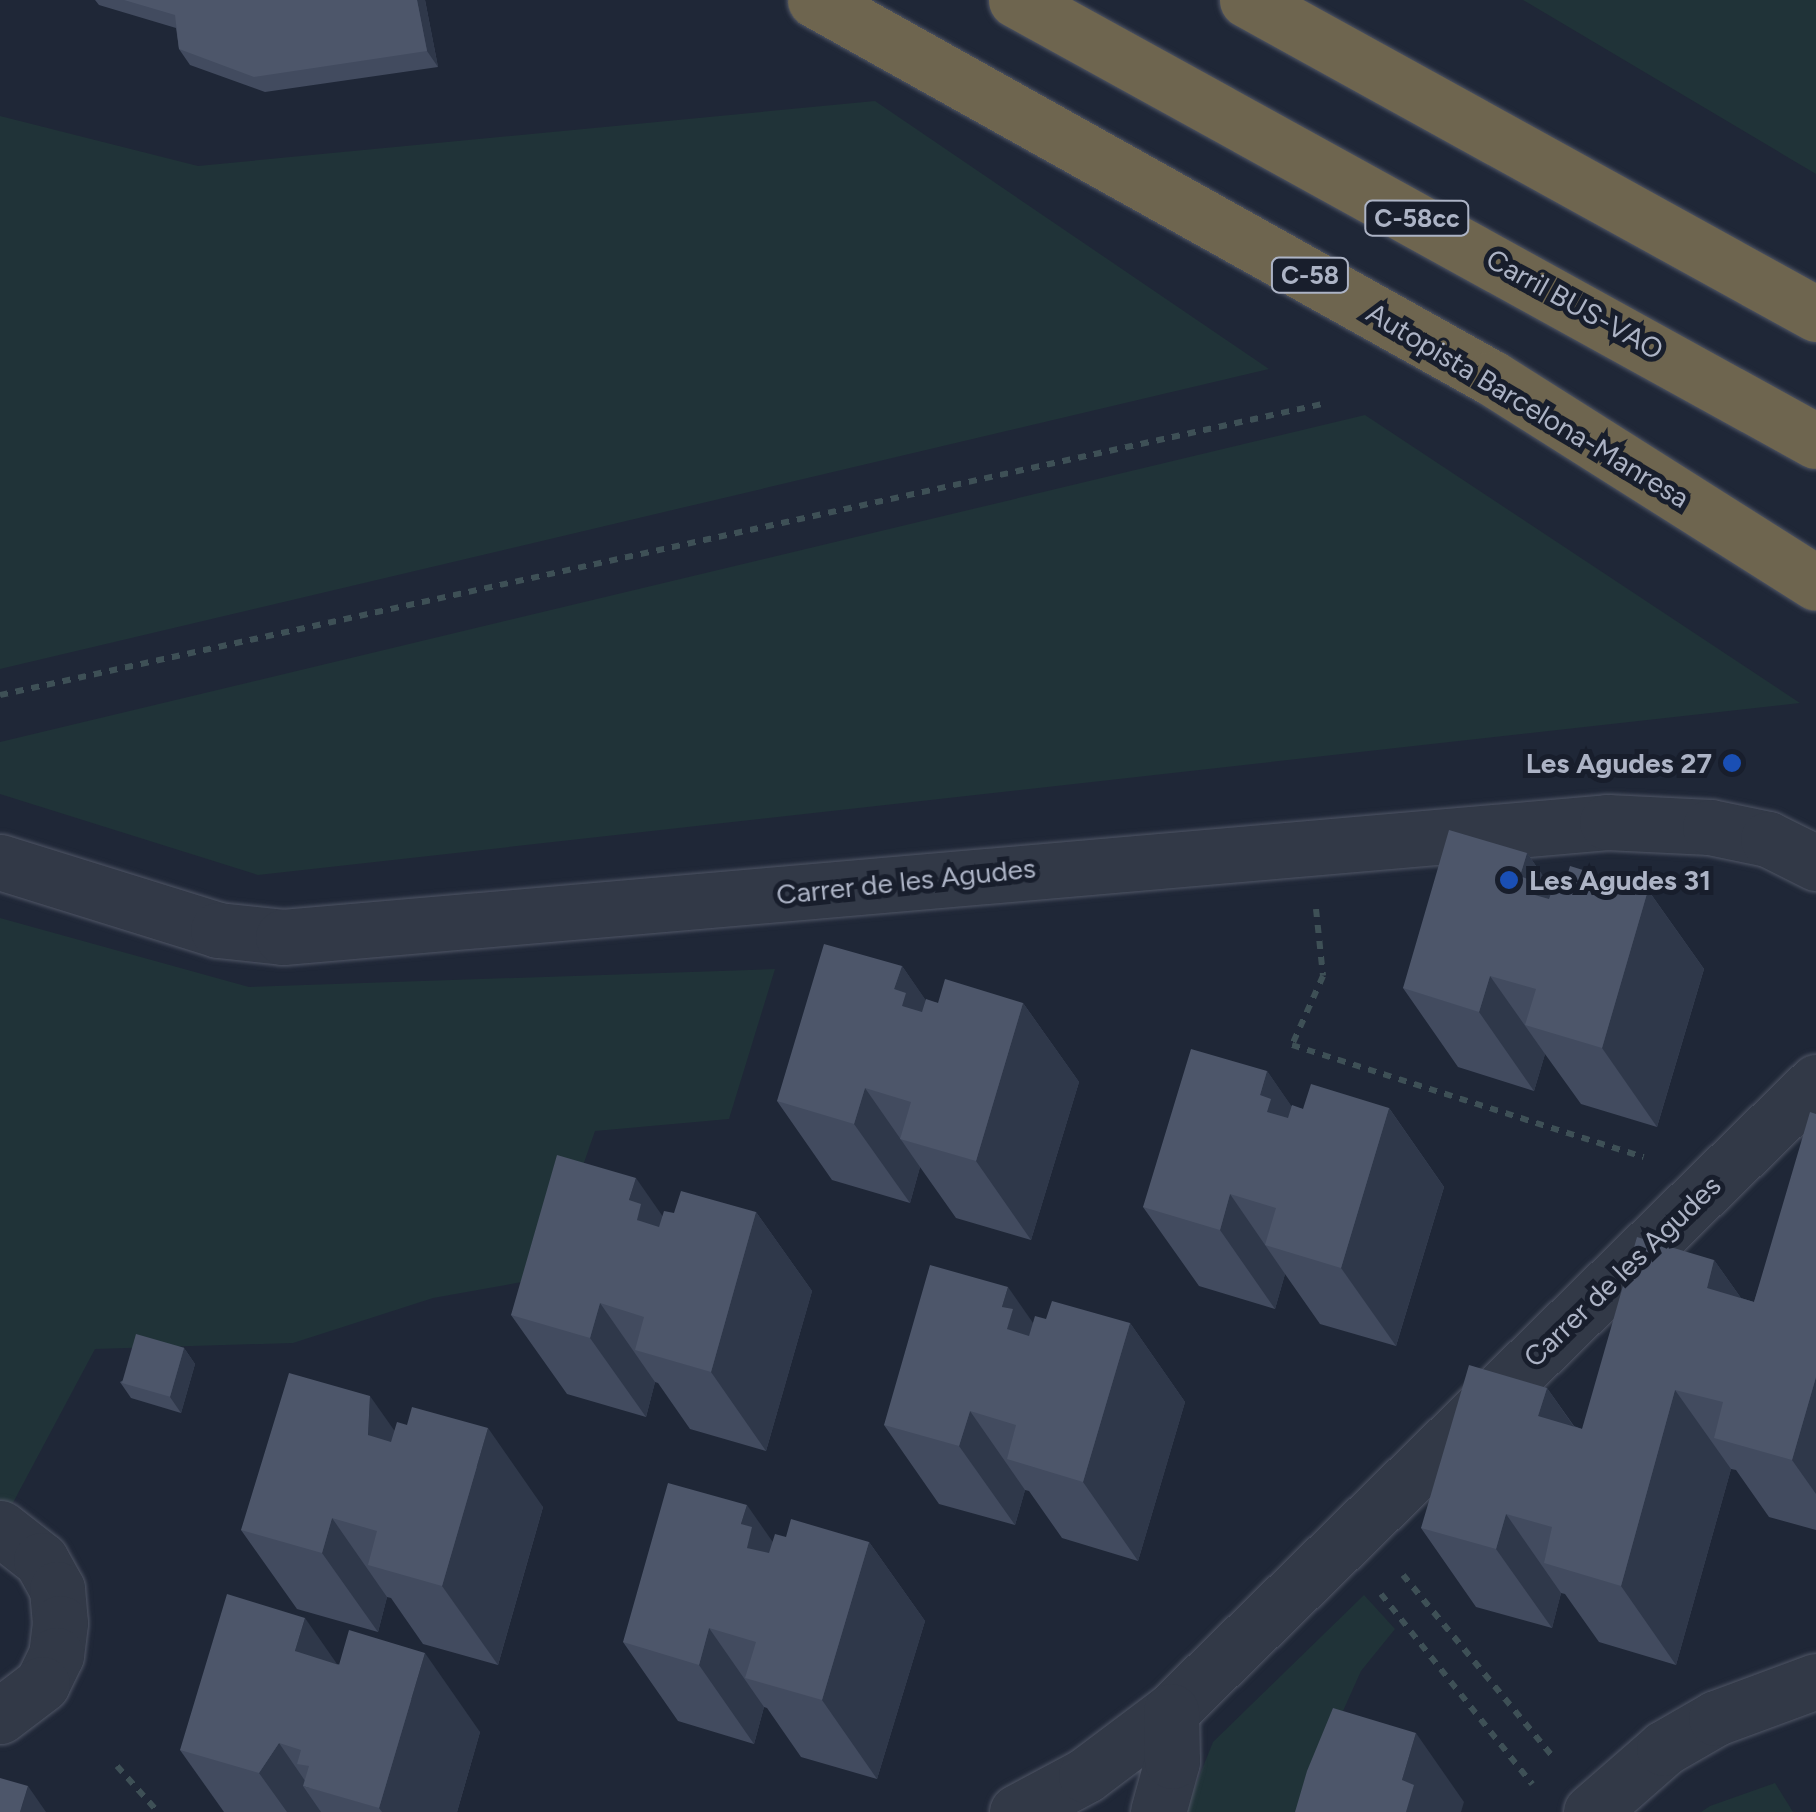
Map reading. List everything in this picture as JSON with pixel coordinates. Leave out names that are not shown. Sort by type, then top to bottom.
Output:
[{"type":"highway","name":"Autopista Barcelona-Manresa","points":[[816,0],[1492,378],[1816,584]]},
{"type":"highway","name":"Carril BUS-VAO","points":[[1016,0],[1816,441]]},
{"type":"highway","points":[[1247,0],[1816,314]]},
{"type":"street","name":"Carrer de les Agudes","points":[[0,862],[218,930],[283,938],[1607,822],[1710,827],[1768,838],[1816,863]]},
{"type":"street","name":"Carrer de les Agudes","points":[[1017,1812],[1086,1775],[1170,1711],[1816,1082]]},
{"type":"street","points":[[0,1528],[41,1560],[56,1589],[56,1654],[11,1710]]},
{"type":"street","points":[[1591,1812],[1664,1748],[1716,1718],[1816,1680]]},
{"type":"street","points":[[1158,1812],[1172,1761],[1170,1711]]},
{"type":"path","points":[[0,695],[1326,403]]},
{"type":"path","points":[[1316,908],[1323,976],[1292,1045],[1649,1159]]},
{"type":"path","points":[[1401,1572],[1553,1758]]},
{"type":"path","points":[[1382,1596],[1524,1775]]},
{"type":"path","points":[[117,1766],[158,1812]]},
{"type":"green space","points":[[1523,0],[1816,0],[1816,174]]},
{"type":"green space","points":[[875,101],[1269,369],[0,669],[0,116],[198,166]]},
{"type":"green space","points":[[1365,415],[1800,703],[258,875],[0,794],[0,742]]},
{"type":"green space","points":[[0,918],[249,987],[775,969],[729,1119],[595,1131],[544,1278],[433,1298],[293,1343],[95,1349],[0,1527]]},
{"type":"green space","points":[[1364,1595],[1395,1629],[1361,1671],[1343,1711],[1326,1812],[1185,1812],[1213,1742]]},
{"type":"green space","points":[[1775,1783],[1793,1812],[1701,1812],[1710,1806]]},
{"type":"building","points":[[124,0],[417,0],[427,51],[254,77],[179,49],[175,15]]},
{"type":"building","points":[[1449,830],[1527,853],[1520,876],[1530,880],[1528,893],[1549,899],[1553,888],[1563,890],[1570,866],[1648,890],[1602,1048],[1525,1025],[1536,989],[1490,976],[1479,1012],[1403,988]]},
{"type":"building","points":[[824,944],[902,966],[894,989],[906,993],[902,1006],[922,1012],[926,999],[938,1003],[945,979],[1023,1003],[976,1161],[900,1139],[911,1102],[865,1088],[854,1124],[777,1101]]},
{"type":"building","points":[[1191,1049],[1267,1071],[1260,1095],[1271,1099],[1267,1112],[1288,1118],[1292,1105],[1303,1109],[1311,1084],[1389,1108],[1341,1268],[1265,1245],[1276,1208],[1230,1194],[1220,1230],[1143,1207]]},
{"type":"building","points":[[1810,1112],[1816,1114],[1816,1377],[1792,1460],[1714,1438],[1723,1402],[1675,1390],[1621,1586],[1544,1563],[1552,1527],[1506,1514],[1496,1549],[1421,1528],[1469,1365],[1547,1388],[1538,1416],[1582,1429],[1637,1237],[1714,1260],[1707,1288],[1754,1302]]},
{"type":"building","points":[[557,1155],[636,1178],[629,1200],[641,1204],[637,1220],[659,1227],[664,1211],[674,1213],[681,1191],[756,1212],[711,1372],[635,1350],[644,1317],[600,1303],[590,1338],[511,1315]]},
{"type":"building","points":[[930,1265],[1008,1287],[1002,1307],[1013,1309],[1007,1329],[1029,1336],[1035,1316],[1046,1319],[1052,1301],[1130,1323],[1083,1482],[1007,1459],[1016,1425],[970,1411],[959,1446],[884,1425]]},
{"type":"building","points":[[136,1334],[184,1348],[170,1397],[122,1383]]},
{"type":"building","points":[[289,1373],[370,1396],[368,1435],[391,1442],[397,1422],[407,1425],[412,1407],[488,1428],[442,1586],[368,1565],[377,1531],[332,1518],[322,1553],[241,1530]]},
{"type":"building","points":[[668,1483],[747,1505],[741,1524],[752,1527],[747,1548],[769,1553],[775,1534],[786,1537],[791,1519],[869,1542],[822,1700],[745,1678],[756,1642],[709,1628],[699,1665],[623,1642]]},
{"type":"building","points":[[227,1594],[305,1618],[295,1651],[339,1665],[349,1630],[425,1653],[379,1808],[303,1786],[309,1766],[297,1764],[301,1750],[279,1743],[259,1773],[180,1750]]},
{"type":"building","points":[[1333,1708],[1416,1733],[1402,1780],[1414,1785],[1406,1812],[1295,1812]]},
{"type":"building","points":[[0,1778],[28,1786],[20,1812],[0,1812]]},
{"type":"place","name":"Les Agudes 27","points":[[1732,763]]},
{"type":"place","name":"Les Agudes 31","points":[[1509,880]]}]
